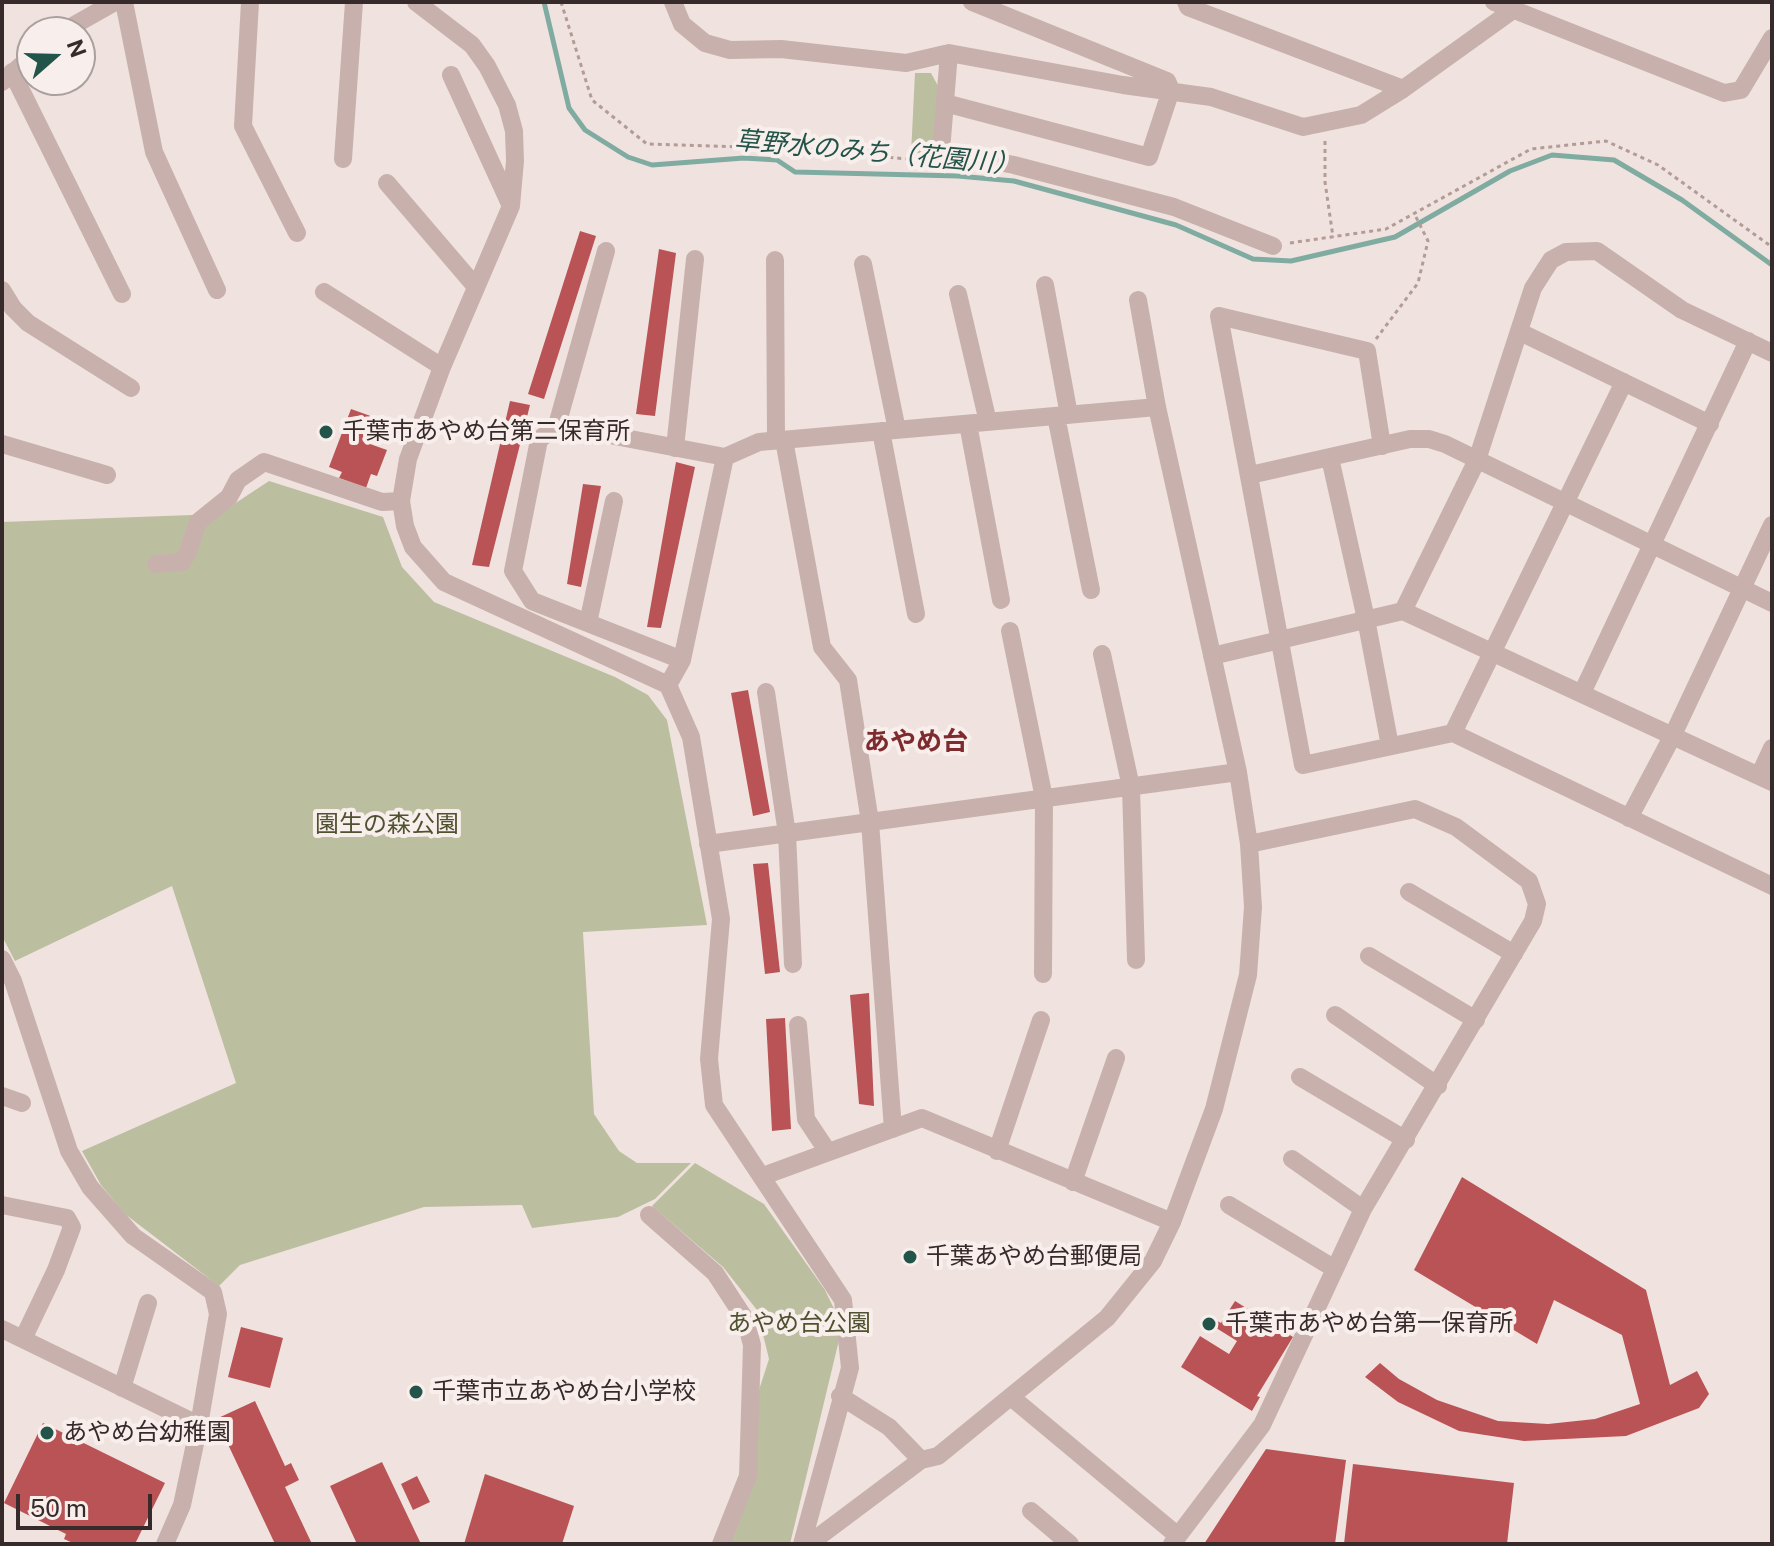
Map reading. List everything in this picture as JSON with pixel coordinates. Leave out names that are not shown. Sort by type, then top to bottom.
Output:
[{"type":"street","points":[[90,16],[115,2]]},
{"type":"street","points":[[124,2],[154,152],[217,290]]},
{"type":"street","points":[[250,2],[243,126],[297,233]]},
{"type":"street","points":[[343,159],[354,2]]},
{"type":"street","points":[[416,2],[472,45],[499,85],[514,131],[511,206],[442,367],[408,459],[401,501],[413,547],[444,582],[668,685],[691,737],[721,919],[709,1059],[714,1105],[843,1300],[850,1368],[802,1544]]},
{"type":"street","points":[[673,2],[682,24],[705,43],[730,50],[781,49],[906,63],[949,53],[1123,85],[1211,97],[1289,124],[1325,124],[1361,115],[1403,89],[1513,10]]},
{"type":"street","points":[[945,103],[1149,157],[1171,90],[1167,81],[972,2]]},
{"type":"street","points":[[1186,2],[1188,7],[1403,89]]},
{"type":"street","points":[[1494,2],[1724,93],[1741,90],[1772,38]]},
{"type":"street","points":[[949,53],[941,151],[1014,165],[1174,207],[1273,246]]},
{"type":"street","points":[[451,75],[511,206]]},
{"type":"street","points":[[7,77],[122,294]]},
{"type":"street","points":[[387,183],[476,287]]},
{"type":"street","points":[[1403,611],[1477,460],[1541,272],[1551,260],[1581,249],[1597,251],[1682,310],[1772,353]]},
{"type":"street","points":[[606,251],[557,425],[539,440],[513,571],[532,601],[682,660]]},
{"type":"street","points":[[675,448],[695,259]]},
{"type":"street","points":[[775,260],[780,440],[822,647],[848,680],[870,822],[893,1129]]},
{"type":"street","points":[[863,264],[916,614]]},
{"type":"street","points":[[1045,285],[1062,415],[1091,590]]},
{"type":"street","points":[[2,290],[13,308],[28,323],[131,388]]},
{"type":"street","points":[[324,292],[442,367]]},
{"type":"street","points":[[958,294],[988,422]]},
{"type":"street","points":[[809,1544],[921,1460],[938,1456],[1107,1318],[1153,1261],[1172,1222],[1214,1109],[1248,975],[1253,907],[1249,844],[1238,772],[1157,407],[1138,300]]},
{"type":"street","points":[[1382,446],[1367,351],[1219,316],[1303,765],[1453,733],[1772,886]]},
{"type":"street","points":[[1520,332],[1710,424]]},
{"type":"street","points":[[1582,693],[1748,341]]},
{"type":"street","points":[[1453,733],[1624,382]]},
{"type":"street","points":[[557,425],[725,457],[759,442],[1157,407]]},
{"type":"street","points":[[968,424],[1001,600]]},
{"type":"street","points":[[1250,475],[1410,439],[1429,439],[1651,543],[1741,591],[1772,603]]},
{"type":"street","points":[[2,444],[107,475]]},
{"type":"street","points":[[668,685],[682,660],[725,457]]},
{"type":"street","points":[[1330,458],[1366,619],[1390,746]]},
{"type":"street","points":[[156,564],[182,562],[198,522],[229,497],[238,480],[264,462],[382,502],[401,501]]},
{"type":"street","points":[[588,623],[614,501]]},
{"type":"street","points":[[1629,818],[1672,737],[1772,525]]},
{"type":"street","points":[[1212,656],[1278,637],[1403,611],[1766,779],[1772,748]]},
{"type":"street","points":[[1010,631],[1044,798],[1043,974]]},
{"type":"street","points":[[1102,654],[1131,787],[1136,960]]},
{"type":"street","points":[[766,692],[787,834],[793,964]]},
{"type":"street","points":[[708,844],[1238,772]]},
{"type":"street","points":[[1011,1397],[1175,1540],[1262,1425],[1363,1209],[1533,921],[1537,904],[1529,881],[1436,816],[1415,809],[1249,844]]},
{"type":"street","points":[[1409,892],[1514,954]]},
{"type":"street","points":[[1369,956],[1476,1020]]},
{"type":"street","points":[[2,959],[13,981],[69,1151],[90,1187],[133,1236],[213,1292],[218,1314],[199,1425],[182,1505],[165,1544]]},
{"type":"street","points":[[1335,1015],[1438,1086]]},
{"type":"street","points":[[997,1151],[1041,1020]]},
{"type":"street","points":[[798,1025],[806,1119],[828,1152]]},
{"type":"street","points":[[1073,1182],[1116,1058]]},
{"type":"street","points":[[1300,1077],[1406,1140]]},
{"type":"street","points":[[2,1096],[22,1103]]},
{"type":"street","points":[[763,1176],[922,1118],[1172,1222]]},
{"type":"street","points":[[1292,1159],[1363,1209]]},
{"type":"street","points":[[2,1205],[67,1218],[72,1227],[56,1270],[23,1339]]},
{"type":"street","points":[[1229,1205],[1335,1269]]},
{"type":"street","points":[[649,1215],[715,1273],[745,1319],[752,1345],[748,1476],[721,1544]]},
{"type":"street","points":[[122,1388],[148,1303]]},
{"type":"street","points":[[2,1329],[199,1425]]},
{"type":"street","points":[[840,1396],[889,1427],[921,1460]]},
{"type":"street","points":[[1031,1511],[1070,1544]]},
{"type":"path","points":[[561,2],[592,100],[647,144],[806,149],[917,160],[941,151]]},
{"type":"path","points":[[1325,124],[1325,182],[1333,237]]},
{"type":"path","points":[[1273,246],[1386,229],[1531,149],[1606,141],[1658,165],[1772,247]]},
{"type":"path","points":[[1367,351],[1418,283],[1428,241],[1414,213]]},
{"type":"green space","points":[[915,73],[931,73],[938,86],[934,151],[911,154]]},
{"type":"green space","name":"園生の森公園","points":[[269,481],[383,517],[402,567],[434,602],[615,677],[648,695],[667,720],[707,925],[583,932],[594,1114],[619,1151],[637,1163],[691,1163],[655,1199],[618,1217],[532,1228],[522,1205],[424,1207],[240,1265],[219,1286],[125,1214],[101,1185],[82,1151],[236,1083],[172,886],[15,961],[2,936],[2,522],[219,514]]},
{"type":"green space","name":"あやめ台公園","points":[[695,1163],[764,1204],[825,1290],[837,1315],[839,1340],[790,1544],[729,1544],[759,1390],[769,1359],[757,1310],[723,1267],[652,1206]]},
{"type":"building","points":[[580,231],[596,236],[544,399],[528,394]]},
{"type":"building","points":[[659,249],[676,253],[655,416],[636,414]]},
{"type":"building","points":[[510,401],[530,405],[489,567],[472,565]]},
{"type":"building","points":[[351,409],[379,419],[370,444],[387,450],[377,476],[371,474],[366,488],[339,478],[342,472],[329,467]]},
{"type":"building","points":[[676,462],[695,467],[661,628],[647,627]]},
{"type":"building","points":[[583,484],[601,486],[581,587],[567,584]]},
{"type":"building","points":[[748,690],[770,812],[753,816],[731,693]]},
{"type":"building","points":[[768,863],[780,972],[765,974],[753,864]]},
{"type":"building","points":[[869,993],[874,1106],[859,1104],[850,995]]},
{"type":"building","points":[[785,1018],[791,1129],[772,1131],[766,1019]]},
{"type":"building","points":[[1462,1177],[1646,1290],[1670,1385],[1697,1371],[1709,1394],[1699,1408],[1626,1436],[1524,1441],[1459,1431],[1398,1402],[1365,1377],[1380,1363],[1399,1379],[1437,1400],[1498,1421],[1548,1424],[1595,1419],[1640,1404],[1622,1335],[1554,1300],[1537,1344],[1414,1270]]},
{"type":"building","points":[[1235,1301],[1293,1337],[1257,1396],[1260,1397],[1252,1411],[1181,1367],[1200,1336],[1229,1354],[1237,1341],[1213,1326],[1217,1321],[1221,1323]]},
{"type":"building","points":[[241,1327],[283,1338],[270,1388],[228,1377]]},
{"type":"building","points":[[255,1401],[285,1466],[291,1463],[299,1480],[285,1487],[312,1544],[275,1544],[216,1419]]},
{"type":"building","points":[[43,1423],[165,1483],[135,1544],[75,1544],[64,1539],[66,1534],[4,1503]]},
{"type":"building","points":[[1266,1449],[1346,1460],[1335,1544],[1204,1544]]},
{"type":"building","points":[[382,1462],[421,1544],[357,1544],[330,1486]]},
{"type":"building","points":[[1353,1464],[1514,1483],[1507,1544],[1344,1544]]},
{"type":"building","points":[[485,1474],[574,1506],[562,1544],[464,1544]]},
{"type":"building","points":[[417,1476],[430,1502],[413,1510],[401,1484]]},
{"type":"waterway","name":"草野水のみち（花園川）","points":[[544,2],[569,108],[585,130],[628,157],[652,165],[744,158],[777,160],[795,172],[958,176],[1014,181],[1176,225],[1253,259],[1291,261],[1395,237],[1510,171],[1552,155],[1614,160],[1682,200],[1772,265]]},
{"type":"place","name":"千葉市あやめ台第二保育所","points":[[326,432]]},
{"type":"place","name":"千葉あやめ台郵便局","points":[[910,1257]]},
{"type":"place","name":"千葉市あやめ台第一保育所","points":[[1209,1324]]},
{"type":"place","name":"千葉市立あやめ台小学校","points":[[416,1392]]},
{"type":"place","name":"あやめ台幼稚園","points":[[47,1433]]},
{"type":"district","name":"あやめ台","points":[[916,742]]}]
